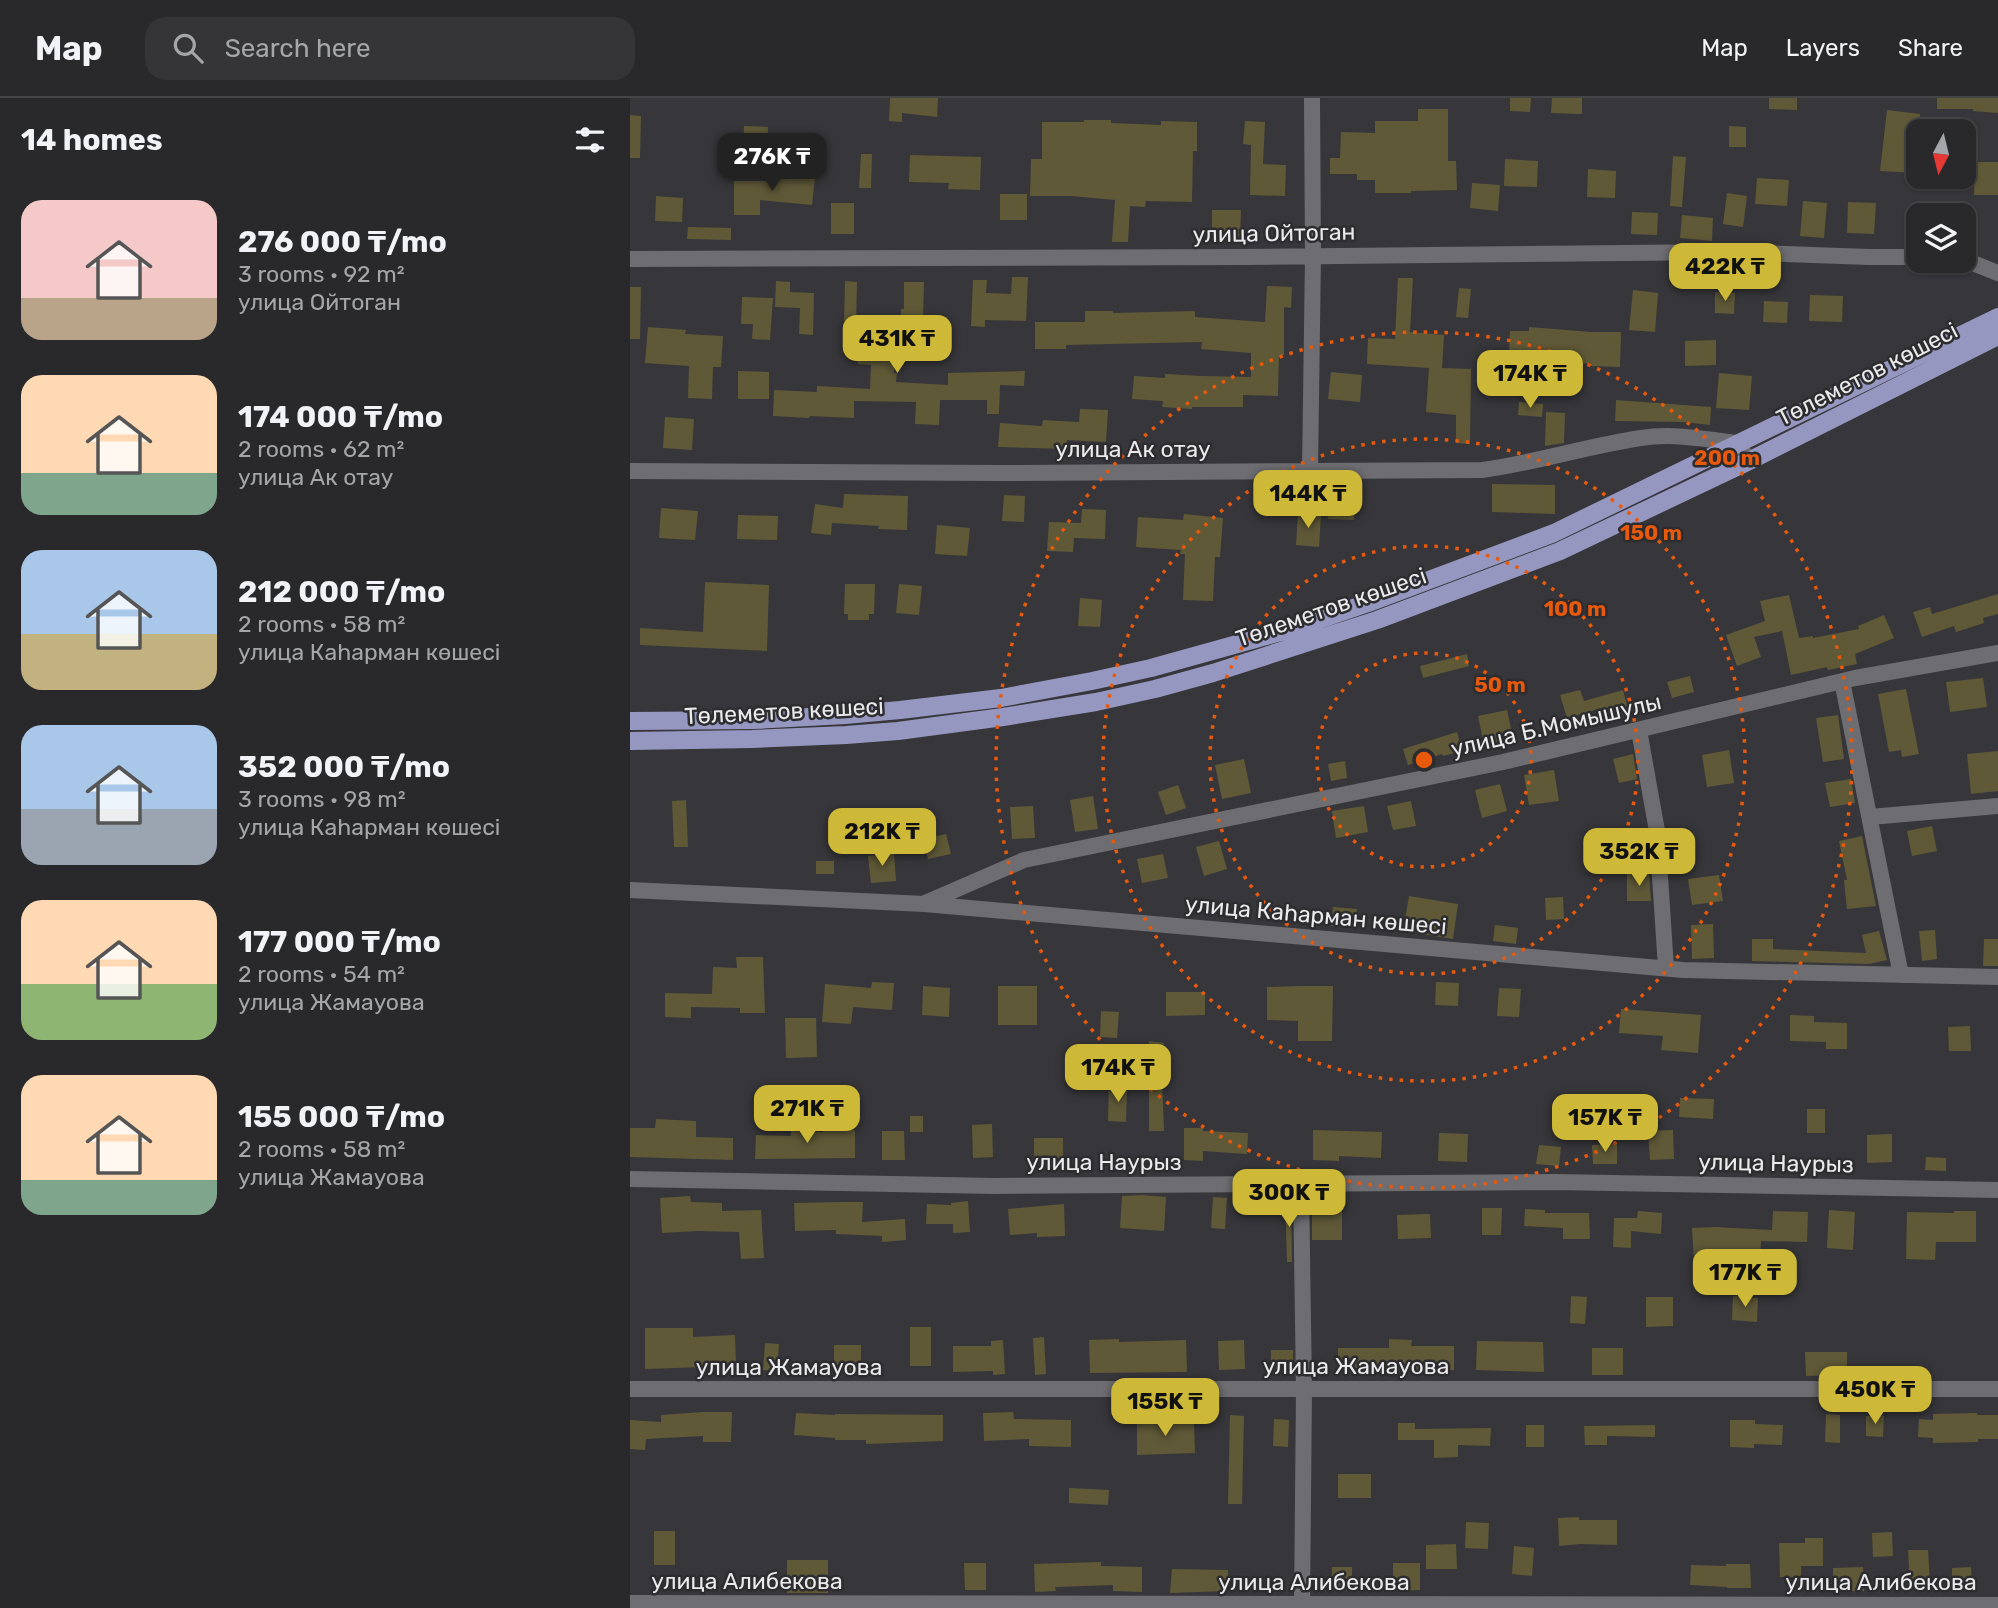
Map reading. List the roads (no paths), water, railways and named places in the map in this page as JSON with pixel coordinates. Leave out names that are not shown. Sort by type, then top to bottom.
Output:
[{"type":"main road","name":"Төлеметов көшесі","points":[[630,721],[753,720],[900,710],[1001,698],[1151,668],[1295,628],[1495,557],[1554,533],[1998,317]]},
{"type":"main road","name":"Төлеметов көшесі","points":[[630,741],[898,731],[1096,702],[1213,673],[1377,620],[1560,551],[1749,461],[1998,336]]},
{"type":"street","points":[[1310,471],[1312,98]]},
{"type":"street","name":"улица Ойтоган","points":[[630,259],[1727,253],[1906,257]]},
{"type":"street","points":[[1976,264],[1998,273]]},
{"type":"street","name":"улица Ак отау","points":[[630,471],[1482,470],[1514,466],[1643,438],[1695,437],[1737,443]]},
{"type":"street","points":[[1737,443],[1749,461]]},
{"type":"street","name":"улица Б.Момышулы","points":[[924,904],[1024,860],[1503,762],[1842,681],[1998,653]]},
{"type":"street","points":[[1842,681],[1901,975]]},
{"type":"street","points":[[1639,730],[1657,831],[1666,968]]},
{"type":"street","points":[[1870,817],[1998,806]]},
{"type":"street","name":"улица Каһарман көшесі","points":[[630,890],[924,904],[1666,968],[1998,977]]},
{"type":"street","name":"улица Наурыз","points":[[630,1179],[995,1186],[1555,1182],[1998,1190]]},
{"type":"street","points":[[1301,1184],[1304,1389],[1302,1606]]},
{"type":"street","name":"улица Жамауова","points":[[630,1389],[1998,1389]]},
{"type":"street","name":"улица Алибекова","points":[[630,1604],[1998,1605]]}]
